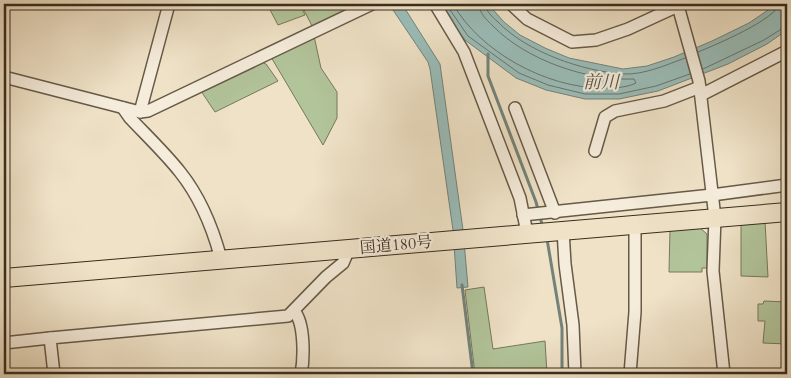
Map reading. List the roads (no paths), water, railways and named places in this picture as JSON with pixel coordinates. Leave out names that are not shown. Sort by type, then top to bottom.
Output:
[{"type":"highway","name":"国道180号","points":[[4,278],[787,212]]},
{"type":"street","points":[[140,112],[169,4]]},
{"type":"street","points":[[4,77],[123,108],[140,112],[148,111],[372,4]]},
{"type":"street","points":[[435,4],[464,52],[520,198],[530,233]]},
{"type":"street","points":[[510,4],[527,18],[572,42],[596,40],[679,5],[700,88],[714,218],[714,270],[724,374]]},
{"type":"street","points":[[595,151],[606,117],[615,111],[664,102],[787,50]]},
{"type":"street","points":[[123,108],[180,172],[196,196],[216,238],[221,259]]},
{"type":"street","points":[[515,108],[552,213]]},
{"type":"street","points":[[526,215],[787,185]]},
{"type":"street","points":[[630,374],[635,312],[635,224]]},
{"type":"street","points":[[559,230],[573,326],[575,374]]},
{"type":"street","points":[[4,343],[288,316],[326,277],[343,263],[349,249]]},
{"type":"street","points":[[294,311],[302,324],[301,374]]},
{"type":"street","points":[[50,338],[54,374]]},
{"type":"water","points":[[389,4],[402,4],[440,64],[463,230],[468,287],[457,288],[453,230],[430,69],[428,62]]},
{"type":"water","name":"前川","points":[[440,4],[488,4],[504,22],[520,35],[545,48],[569,58],[623,69],[647,66],[712,41],[749,23],[777,4],[787,4],[787,30],[767,44],[728,64],[658,91],[619,99],[585,99],[546,90],[516,78],[465,40]]},
{"type":"waterway","points":[[488,54],[488,76],[536,202],[543,228]]},
{"type":"waterway","points":[[547,239],[562,328],[562,374]]},
{"type":"waterway","points":[[462,285],[473,374]]}]
